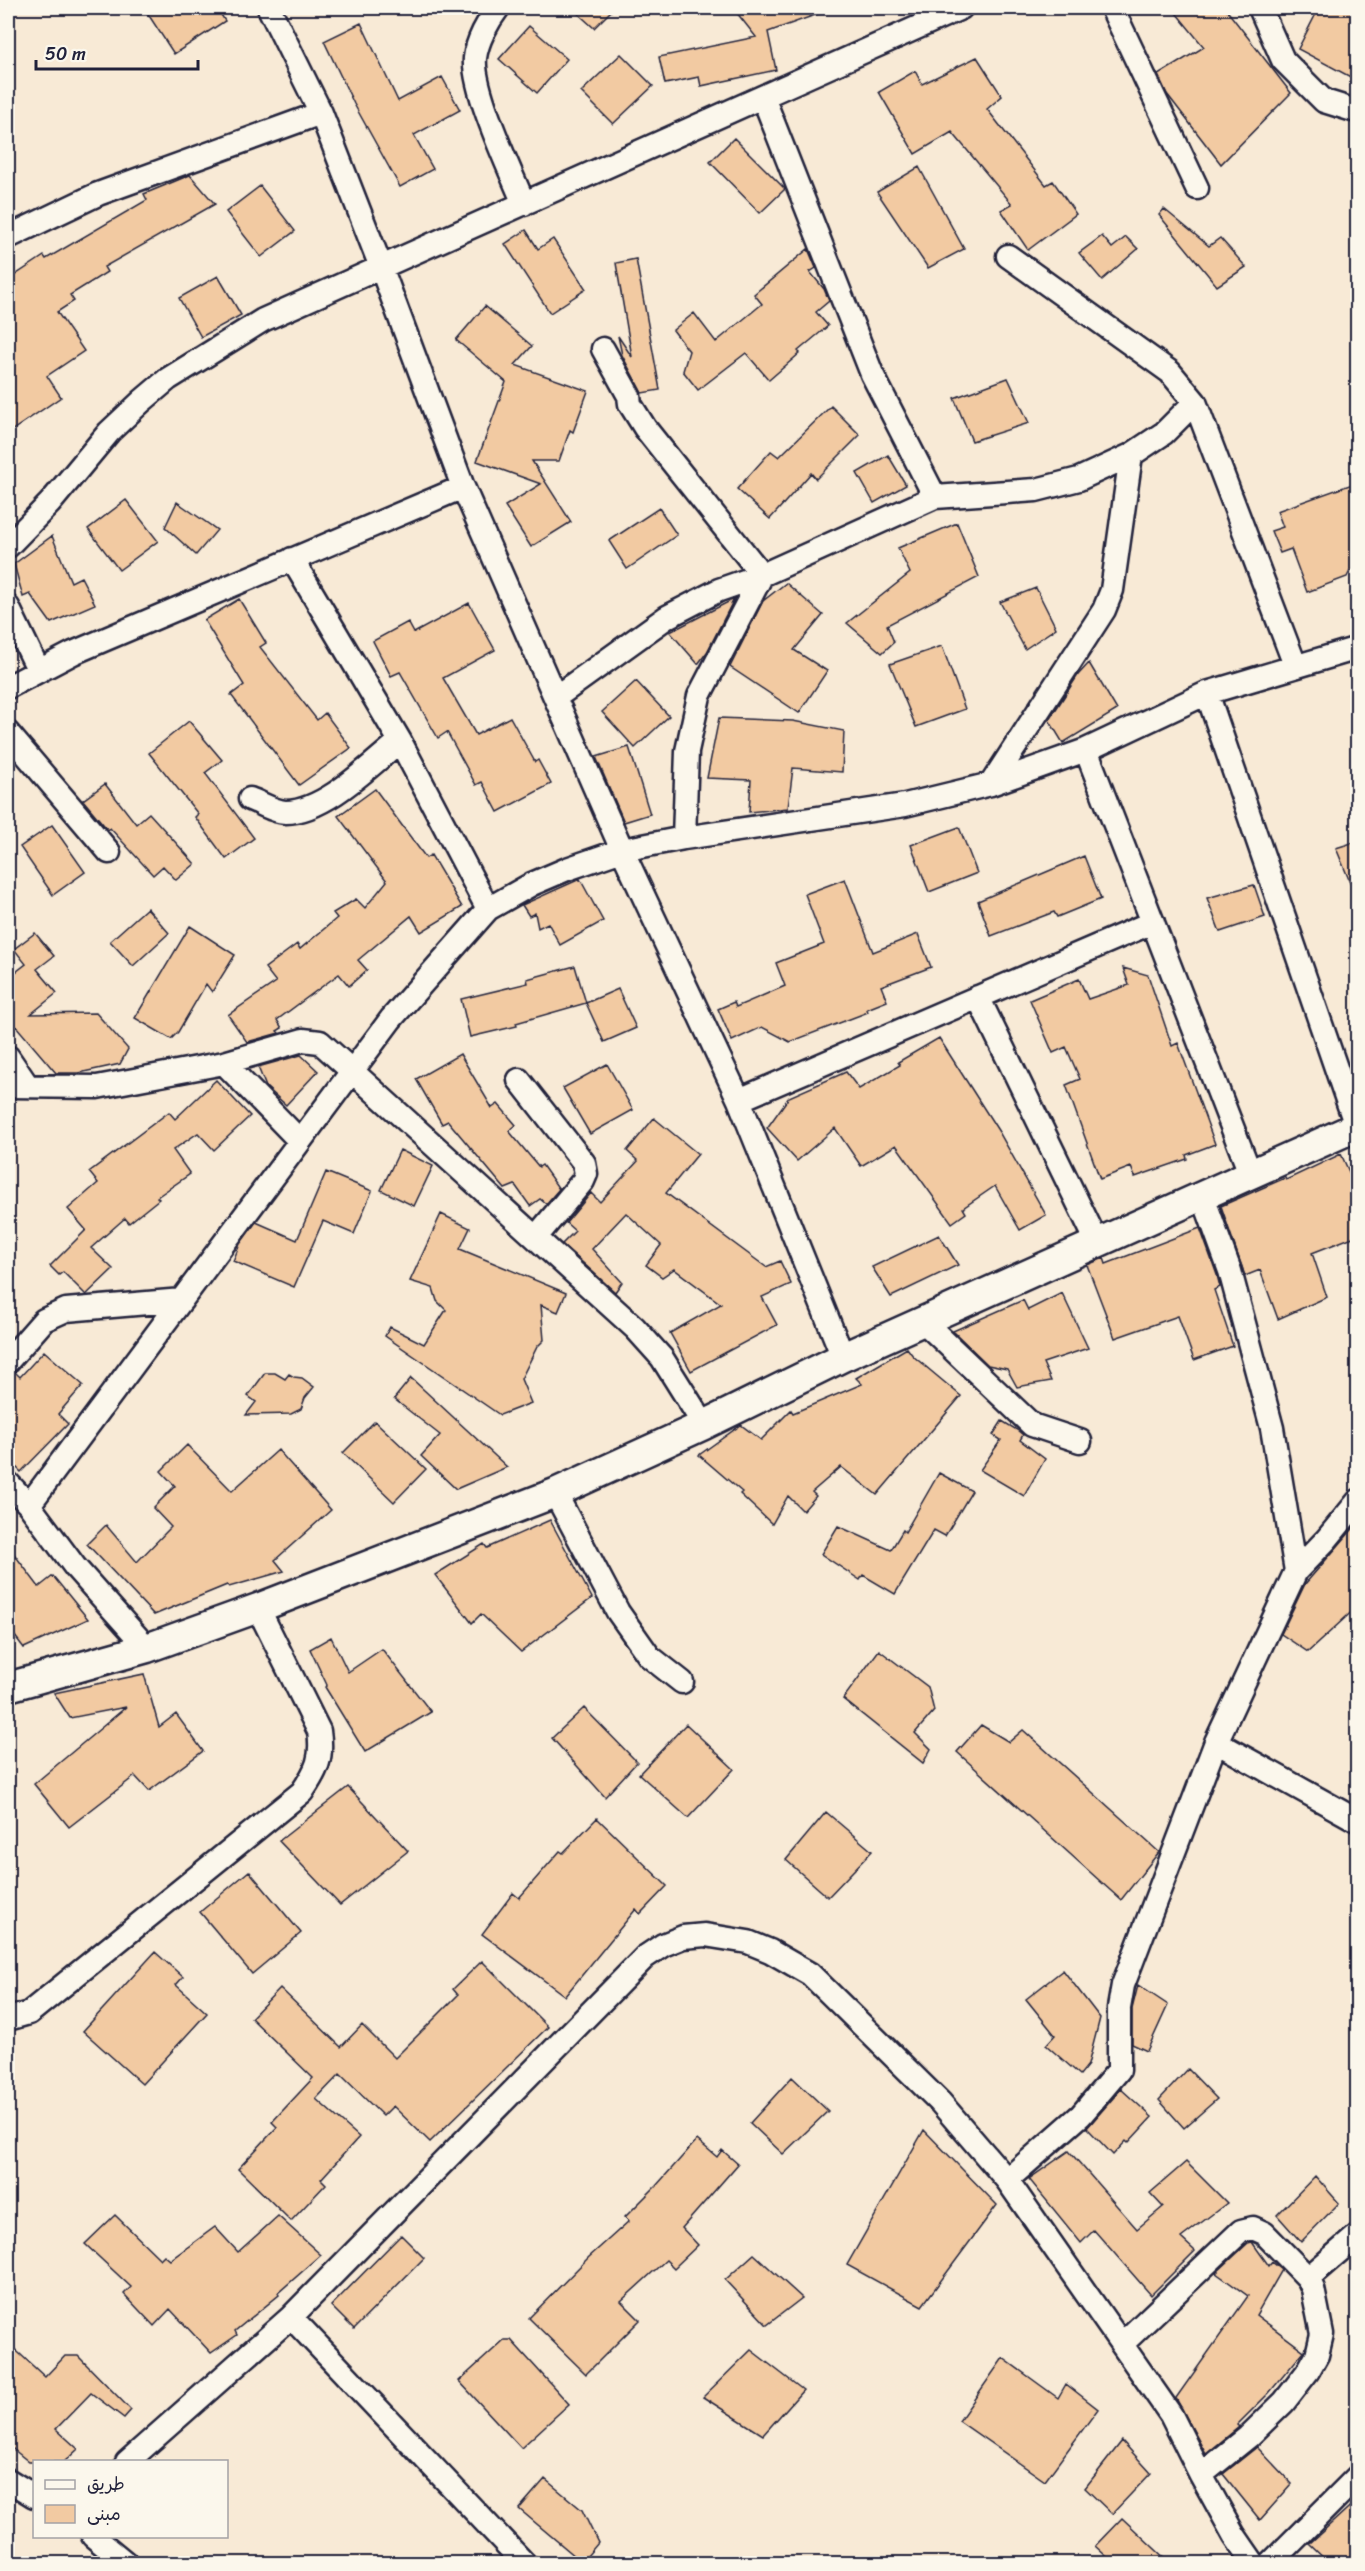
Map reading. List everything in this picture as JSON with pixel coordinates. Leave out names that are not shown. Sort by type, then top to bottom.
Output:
[{"type":"main road","points":[[8,1687],[147,1648],[258,1608],[555,1493],[704,1425],[843,1357],[1357,1126]]},
{"type":"street","points":[[269,8],[321,113],[463,487],[622,850],[739,1100],[843,1357]]},
{"type":"street","points":[[498,8],[482,36],[475,59],[477,82],[524,204]]},
{"type":"street","points":[[8,546],[50,503],[109,432],[168,379],[263,320],[960,8]]},
{"type":"street","points":[[1112,8],[1197,188]]},
{"type":"street","points":[[1260,8],[1283,60],[1324,101],[1353,110],[1358,109]]},
{"type":"street","points":[[763,97],[872,374],[935,497]]},
{"type":"street","points":[[8,237],[98,194],[321,113]]},
{"type":"street","points":[[1008,256],[1170,372],[1196,402],[1295,665]]},
{"type":"street","points":[[603,349],[629,396],[630,404],[645,428],[762,575]]},
{"type":"street","points":[[556,698],[667,617],[719,590],[762,575],[935,497],[1036,490],[1079,478],[1131,455],[1164,433],[1196,402]]},
{"type":"street","points":[[991,784],[1104,610],[1112,590],[1131,455]]},
{"type":"street","points":[[8,687],[38,669],[463,487]]},
{"type":"street","points":[[292,559],[400,741],[488,909]]},
{"type":"street","points":[[684,838],[687,751],[699,696],[762,575]]},
{"type":"street","points":[[8,607],[38,669]]},
{"type":"street","points":[[29,1505],[391,1019],[488,909],[567,869],[622,850],[684,838],[905,805],[991,784],[1086,750],[1207,693],[1358,648]]},
{"type":"street","points":[[1207,693],[1357,1126]]},
{"type":"street","points":[[8,733],[109,852]]},
{"type":"street","points":[[250,799],[283,812],[299,810],[325,801],[400,741]]},
{"type":"street","points":[[1086,750],[1250,1173]]},
{"type":"street","points":[[739,1100],[1153,922]]},
{"type":"street","points":[[978,997],[1097,1242]]},
{"type":"street","points":[[8,1057],[17,1085],[97,1087],[224,1063],[310,1040],[320,1042],[635,1328],[667,1365],[704,1425]]},
{"type":"street","points":[[224,1063],[300,1140]]},
{"type":"street","points":[[519,1080],[584,1163],[586,1174],[583,1181],[536,1237]]},
{"type":"street","points":[[1202,1194],[1230,1271],[1272,1428],[1296,1570]]},
{"type":"street","points":[[8,1361],[44,1320],[66,1310],[182,1300]]},
{"type":"street","points":[[922,1321],[1032,1425],[1080,1441]]},
{"type":"street","points":[[8,1483],[29,1505],[75,1567],[147,1648]]},
{"type":"street","points":[[555,1493],[618,1612],[649,1656],[682,1682]]},
{"type":"street","points":[[1007,2180],[1081,2115],[1119,2070],[1119,2008],[1123,1985],[1216,1742],[1296,1570],[1326,1540],[1358,1501]]},
{"type":"street","points":[[8,2019],[28,2013],[302,1792],[316,1772],[322,1747],[320,1731],[258,1608]]},
{"type":"street","points":[[1216,1742],[1358,1821]]},
{"type":"street","points":[[130,2460],[291,2317],[645,1957],[663,1944],[683,1937],[705,1935],[748,1942],[770,1951],[810,1974],[940,2102],[1007,2180],[1172,2415],[1234,2535],[1254,2564]]},
{"type":"street","points":[[1122,2344],[1241,2231],[1254,2229],[1264,2233],[1308,2278],[1314,2289],[1322,2334],[1317,2355],[1284,2402],[1248,2437],[1201,2475]]},
{"type":"street","points":[[1308,2278],[1358,2235]]},
{"type":"street","points":[[291,2317],[525,2564]]},
{"type":"street","points":[[1270,2564],[1358,2476]]},
{"type":"street","points":[[8,2480],[33,2495]]},
{"type":"street","points":[[95,2538],[127,2564]]},
{"type":"building","points":[[144,8],[217,8],[225,21],[174,54]]},
{"type":"building","points":[[572,8],[614,8],[594,28]]},
{"type":"building","points":[[733,8],[829,8],[829,10],[768,32],[776,70],[701,86],[699,77],[665,84],[659,57],[756,37]]},
{"type":"building","points":[[1172,8],[1225,8],[1291,93],[1221,164],[1167,94],[1158,75],[1204,47]]},
{"type":"building","points":[[1319,8],[1358,8],[1358,81],[1298,49]]},
{"type":"building","points":[[361,23],[398,101],[442,77],[460,110],[414,135],[433,169],[400,187],[354,104],[324,41]]},
{"type":"building","points":[[529,26],[567,59],[537,93],[499,59]]},
{"type":"building","points":[[621,54],[653,86],[613,124],[581,92]]},
{"type":"building","points":[[977,57],[1002,96],[987,109],[1046,185],[1053,181],[1076,214],[1028,250],[1001,210],[1012,204],[952,132],[915,154],[879,92],[915,71],[922,84]]},
{"type":"building","points":[[734,138],[785,189],[760,213],[710,162]]},
{"type":"building","points":[[919,167],[964,249],[928,268],[877,192]]},
{"type":"building","points":[[190,175],[215,204],[104,267],[107,272],[70,295],[74,301],[57,312],[84,351],[47,376],[61,397],[8,433],[8,280],[44,256],[46,259],[147,200],[144,194]]},
{"type":"building","points":[[260,186],[295,231],[261,257],[226,212]]},
{"type":"building","points":[[1164,209],[1209,246],[1220,238],[1246,267],[1217,286],[1159,215]]},
{"type":"building","points":[[526,230],[538,249],[553,239],[586,289],[550,313],[505,244]]},
{"type":"building","points":[[1102,236],[1112,248],[1126,237],[1138,249],[1102,280],[1079,253]]},
{"type":"building","points":[[808,249],[816,268],[810,272],[824,289],[829,301],[816,312],[828,326],[798,351],[800,353],[769,380],[746,353],[698,390],[683,371],[689,351],[673,330],[694,313],[716,342],[762,304],[754,294]]},
{"type":"building","points":[[636,259],[660,390],[642,393],[622,355],[618,336],[632,357],[616,263]]},
{"type":"building","points":[[218,276],[241,315],[201,337],[179,298]]},
{"type":"building","points":[[485,306],[532,346],[515,365],[588,391],[573,432],[570,430],[559,461],[532,461],[571,522],[531,547],[505,506],[541,484],[477,461],[506,382],[456,340]]},
{"type":"building","points":[[1008,378],[1029,423],[972,441],[954,398]]},
{"type":"building","points":[[831,406],[860,435],[816,479],[811,473],[770,519],[737,489],[771,451],[779,457]]},
{"type":"building","points":[[888,455],[906,485],[874,503],[857,473]]},
{"type":"building","points":[[1358,482],[1358,568],[1350,571],[1347,577],[1307,592],[1291,549],[1280,553],[1271,531],[1283,527],[1277,511]]},
{"type":"building","points":[[126,500],[158,541],[119,570],[88,529]]},
{"type":"building","points":[[177,502],[217,530],[196,555],[165,527]]},
{"type":"building","points":[[659,508],[677,535],[627,569],[609,541]]},
{"type":"building","points":[[957,523],[979,577],[887,625],[894,642],[882,653],[847,623],[910,573],[898,548]]},
{"type":"building","points":[[52,536],[71,582],[81,577],[95,604],[51,623],[30,594],[23,597],[14,564]]},
{"type":"building","points":[[786,583],[823,615],[794,650],[827,671],[799,713],[730,667],[763,601]]},
{"type":"building","points":[[1036,588],[1056,628],[1025,649],[1000,602]]},
{"type":"building","points":[[239,599],[266,643],[260,647],[317,720],[325,713],[351,748],[299,785],[231,695],[244,685],[204,620]]},
{"type":"building","points":[[734,599],[707,652],[698,664],[670,632]]},
{"type":"building","points":[[469,603],[495,650],[443,678],[476,735],[510,717],[535,762],[538,760],[551,784],[498,812],[482,782],[476,785],[447,732],[438,738],[400,672],[391,676],[373,641],[408,622],[414,633]]},
{"type":"building","points":[[942,646],[965,709],[916,727],[890,664]]},
{"type":"building","points":[[1089,663],[1117,710],[1063,743],[1049,720],[1078,675]]},
{"type":"building","points":[[636,681],[669,716],[635,748],[602,712]]},
{"type":"building","points":[[719,718],[793,721],[844,731],[842,772],[793,768],[788,808],[749,812],[751,780],[707,778]]},
{"type":"building","points":[[189,721],[222,760],[205,773],[254,838],[226,859],[195,817],[198,814],[149,753]]},
{"type":"building","points":[[629,747],[650,814],[624,822],[596,757]]},
{"type":"building","points":[[105,784],[136,824],[149,813],[195,864],[176,880],[163,866],[153,875],[110,828],[108,830],[83,800]]},
{"type":"building","points":[[375,789],[426,858],[431,855],[462,907],[421,932],[411,916],[358,960],[367,970],[349,986],[339,974],[277,1020],[282,1028],[277,1031],[279,1033],[247,1042],[228,1015],[276,982],[265,968],[297,944],[300,949],[337,918],[333,913],[356,899],[365,908],[387,881],[338,816]]},
{"type":"building","points":[[52,825],[85,872],[53,895],[20,847]]},
{"type":"building","points":[[959,827],[977,873],[929,892],[911,845]]},
{"type":"building","points":[[1358,841],[1358,899],[1357,899],[1336,848]]},
{"type":"building","points":[[1084,856],[1101,899],[1057,917],[1054,912],[991,936],[978,901]]},
{"type":"building","points":[[580,879],[603,921],[560,945],[548,923],[538,928],[535,913],[529,916],[522,905]]},
{"type":"building","points":[[845,879],[873,952],[918,934],[931,967],[881,986],[887,1001],[867,1009],[868,1012],[790,1042],[762,1027],[732,1041],[718,1009],[734,1002],[736,1007],[785,986],[776,963],[824,944],[805,894]]},
{"type":"building","points":[[1254,885],[1265,917],[1220,932],[1207,898]]},
{"type":"building","points":[[147,908],[169,933],[133,966],[110,941]]},
{"type":"building","points":[[190,926],[235,955],[212,992],[206,984],[178,1032],[171,1039],[135,1018]]},
{"type":"building","points":[[35,933],[54,956],[37,969],[57,993],[31,1014],[96,1013],[128,1049],[120,1064],[79,1073],[56,1073],[16,1026],[8,1033],[8,978],[26,964],[14,949]]},
{"type":"building","points":[[575,966],[586,1003],[516,1023],[517,1026],[470,1037],[461,999],[528,983],[527,979]]},
{"type":"building","points":[[1123,968],[1148,975],[1172,1046],[1178,1043],[1215,1144],[1186,1155],[1187,1159],[1135,1177],[1131,1167],[1100,1179],[1066,1085],[1080,1079],[1066,1047],[1053,1053],[1030,1000],[1079,979],[1088,999],[1129,985]]},
{"type":"building","points":[[618,989],[636,1028],[604,1042],[586,1003]]},
{"type":"building","points":[[939,1038],[999,1132],[1046,1215],[1020,1230],[995,1186],[963,1208],[966,1213],[952,1223],[896,1145],[861,1166],[835,1128],[797,1161],[767,1128],[789,1097],[846,1072],[859,1089],[900,1065],[898,1062]]},
{"type":"building","points":[[460,1054],[492,1108],[498,1104],[516,1125],[509,1131],[539,1167],[542,1165],[559,1189],[546,1204],[540,1199],[530,1206],[515,1185],[505,1189],[448,1121],[442,1124],[416,1079]]},
{"type":"building","points":[[301,1055],[318,1071],[286,1105],[266,1087],[258,1067]]},
{"type":"building","points":[[607,1064],[633,1110],[590,1134],[563,1088]]},
{"type":"building","points":[[216,1080],[250,1116],[214,1150],[198,1133],[173,1150],[190,1174],[157,1197],[159,1199],[129,1223],[125,1218],[91,1248],[113,1269],[86,1295],[63,1272],[59,1275],[50,1266],[86,1230],[68,1209],[98,1183],[89,1172],[169,1112],[175,1119]]},
{"type":"building","points":[[654,1118],[698,1154],[666,1193],[766,1267],[780,1261],[791,1284],[762,1297],[777,1325],[691,1371],[670,1333],[721,1304],[674,1269],[662,1277],[646,1265],[661,1245],[626,1213],[592,1249],[622,1282],[615,1292],[562,1244],[575,1231],[566,1223],[591,1193],[600,1202],[638,1161],[627,1151]]},
{"type":"building","points":[[400,1150],[433,1166],[414,1206],[381,1190]]},
{"type":"building","points":[[1341,1154],[1358,1192],[1358,1235],[1312,1253],[1327,1297],[1278,1319],[1260,1270],[1245,1276],[1221,1206],[1285,1178],[1286,1180]]},
{"type":"building","points":[[326,1172],[372,1191],[354,1234],[323,1221],[294,1287],[233,1261],[240,1244],[256,1222],[297,1240]]},
{"type":"building","points":[[441,1214],[470,1228],[460,1249],[566,1293],[558,1312],[541,1305],[544,1340],[537,1347],[521,1379],[531,1403],[500,1415],[385,1336],[390,1327],[424,1344],[446,1310],[437,1301],[433,1288],[410,1281]]},
{"type":"building","points":[[1200,1228],[1217,1275],[1220,1287],[1214,1290],[1233,1346],[1194,1360],[1178,1316],[1115,1338],[1087,1265],[1104,1258],[1106,1264]]},
{"type":"building","points":[[939,1235],[958,1265],[891,1297],[872,1267]]},
{"type":"building","points":[[1062,1293],[1088,1348],[1043,1363],[1051,1381],[1017,1387],[1007,1369],[988,1365],[953,1331],[1023,1300],[1028,1310]]},
{"type":"building","points":[[907,1348],[913,1356],[961,1396],[877,1495],[841,1467],[812,1492],[816,1496],[803,1511],[788,1496],[772,1524],[740,1494],[742,1492],[699,1455],[741,1425],[761,1440],[791,1410],[793,1413],[862,1384],[856,1378]]},
{"type":"building","points":[[44,1351],[83,1385],[58,1414],[68,1424],[21,1472],[8,1459],[8,1374],[15,1372],[20,1377]]},
{"type":"building","points":[[265,1373],[275,1373],[285,1379],[289,1374],[302,1378],[314,1387],[305,1398],[301,1409],[291,1414],[246,1415],[256,1402],[248,1396]]},
{"type":"building","points":[[411,1378],[507,1467],[456,1489],[421,1456],[440,1435],[394,1399]]},
{"type":"building","points":[[375,1421],[426,1469],[394,1502],[343,1453]]},
{"type":"building","points":[[1002,1421],[1023,1435],[1020,1440],[1045,1459],[1024,1496],[980,1470],[1001,1440],[993,1435]]},
{"type":"building","points":[[187,1445],[232,1491],[278,1450],[331,1510],[275,1560],[284,1571],[229,1587],[227,1585],[154,1615],[87,1544],[106,1525],[137,1562],[171,1527],[153,1508],[175,1486],[161,1471]]},
{"type":"building","points":[[939,1473],[972,1491],[945,1536],[934,1530],[895,1594],[863,1575],[860,1580],[821,1554],[838,1526],[891,1550],[903,1530],[905,1532]]},
{"type":"building","points":[[550,1520],[592,1598],[521,1652],[481,1614],[472,1623],[435,1575],[484,1544],[487,1548]]},
{"type":"building","points":[[1358,1523],[1358,1606],[1308,1652],[1281,1634],[1305,1584]]},
{"type":"building","points":[[8,1546],[39,1587],[53,1576],[88,1619],[24,1648],[8,1627]]},
{"type":"building","points":[[331,1637],[348,1672],[382,1649],[431,1712],[365,1752],[325,1687],[327,1685],[310,1649]]},
{"type":"building","points":[[879,1650],[928,1687],[934,1711],[915,1733],[931,1749],[923,1763],[843,1699]]},
{"type":"building","points":[[144,1674],[159,1727],[176,1714],[203,1751],[149,1791],[135,1776],[69,1827],[34,1784],[126,1707],[70,1718],[54,1693]]},
{"type":"building","points":[[584,1708],[637,1762],[605,1797],[552,1738]]},
{"type":"building","points":[[686,1724],[734,1769],[688,1818],[639,1774]]},
{"type":"building","points":[[981,1725],[1009,1742],[1023,1730],[1159,1852],[1121,1900],[957,1752]]},
{"type":"building","points":[[348,1787],[408,1851],[340,1905],[279,1841]]},
{"type":"building","points":[[826,1812],[872,1851],[828,1897],[786,1860]]},
{"type":"building","points":[[597,1818],[667,1886],[640,1914],[636,1909],[565,1996],[482,1934],[513,1893],[519,1898],[560,1851],[563,1853]]},
{"type":"building","points":[[249,1871],[301,1933],[252,1974],[200,1912]]},
{"type":"building","points":[[155,1952],[183,1977],[176,1985],[207,2013],[142,2084],[83,2031]]},
{"type":"building","points":[[482,1961],[548,2027],[430,2142],[393,2106],[383,2116],[340,2074],[316,2099],[359,2137],[321,2179],[326,2184],[291,2221],[238,2169],[277,2127],[272,2122],[313,2078],[251,2018],[280,1988],[341,2047],[362,2025],[395,2058],[458,1995],[453,1989]]},
{"type":"building","points":[[1063,1970],[1100,2018],[1088,2065],[1080,2075],[1046,2045],[1055,2035],[1026,1999]]},
{"type":"building","points":[[1138,1985],[1168,2005],[1147,2051],[1132,2044],[1132,2009]]},
{"type":"building","points":[[1188,2069],[1217,2099],[1184,2128],[1159,2100]]},
{"type":"building","points":[[792,2077],[828,2111],[783,2154],[750,2123]]},
{"type":"building","points":[[1121,2089],[1152,2117],[1128,2143],[1126,2141],[1113,2155],[1087,2128]]},
{"type":"building","points":[[924,2130],[997,2205],[922,2306],[847,2265]]},
{"type":"building","points":[[697,2140],[717,2157],[722,2150],[738,2164],[682,2228],[698,2245],[674,2268],[666,2260],[621,2301],[640,2320],[586,2374],[529,2318],[589,2257],[629,2221],[625,2217]]},
{"type":"building","points":[[1069,2151],[1137,2229],[1163,2207],[1150,2193],[1186,2162],[1227,2203],[1181,2238],[1195,2251],[1151,2295],[1094,2230],[1081,2243],[1029,2179]]},
{"type":"building","points":[[1315,2176],[1339,2203],[1301,2242],[1277,2215]]},
{"type":"building","points":[[115,2215],[160,2259],[164,2255],[170,2260],[215,2227],[238,2252],[278,2216],[321,2255],[278,2293],[279,2295],[235,2331],[237,2335],[211,2353],[170,2309],[154,2326],[124,2294],[131,2287],[85,2244]]},
{"type":"building","points":[[401,2235],[424,2258],[354,2329],[331,2306]]},
{"type":"building","points":[[1252,2242],[1269,2266],[1272,2262],[1282,2270],[1256,2315],[1304,2351],[1269,2393],[1237,2425],[1239,2427],[1206,2454],[1176,2398],[1248,2296],[1216,2273],[1248,2243]]},
{"type":"building","points":[[754,2254],[802,2298],[767,2325],[725,2280]]},
{"type":"building","points":[[504,2340],[511,2340],[569,2404],[521,2448],[459,2381]]},
{"type":"building","points":[[8,2343],[45,2377],[65,2356],[78,2356],[131,2410],[124,2418],[91,2393],[56,2429],[78,2449],[66,2460],[29,2462],[8,2445]]},
{"type":"building","points":[[751,2350],[803,2390],[763,2435],[703,2397]]},
{"type":"building","points":[[1003,2358],[1058,2398],[1066,2384],[1098,2409],[1045,2481],[959,2421]]},
{"type":"building","points":[[1122,2441],[1151,2473],[1112,2514],[1085,2488]]},
{"type":"building","points":[[1257,2447],[1292,2484],[1260,2520],[1223,2474]]},
{"type":"building","points":[[545,2479],[582,2510],[598,2543],[582,2562],[519,2509]]},
{"type":"building","points":[[1358,2499],[1358,2564],[1330,2564],[1309,2544]]},
{"type":"building","points":[[1122,2518],[1171,2564],[1115,2564],[1095,2546]]}]
